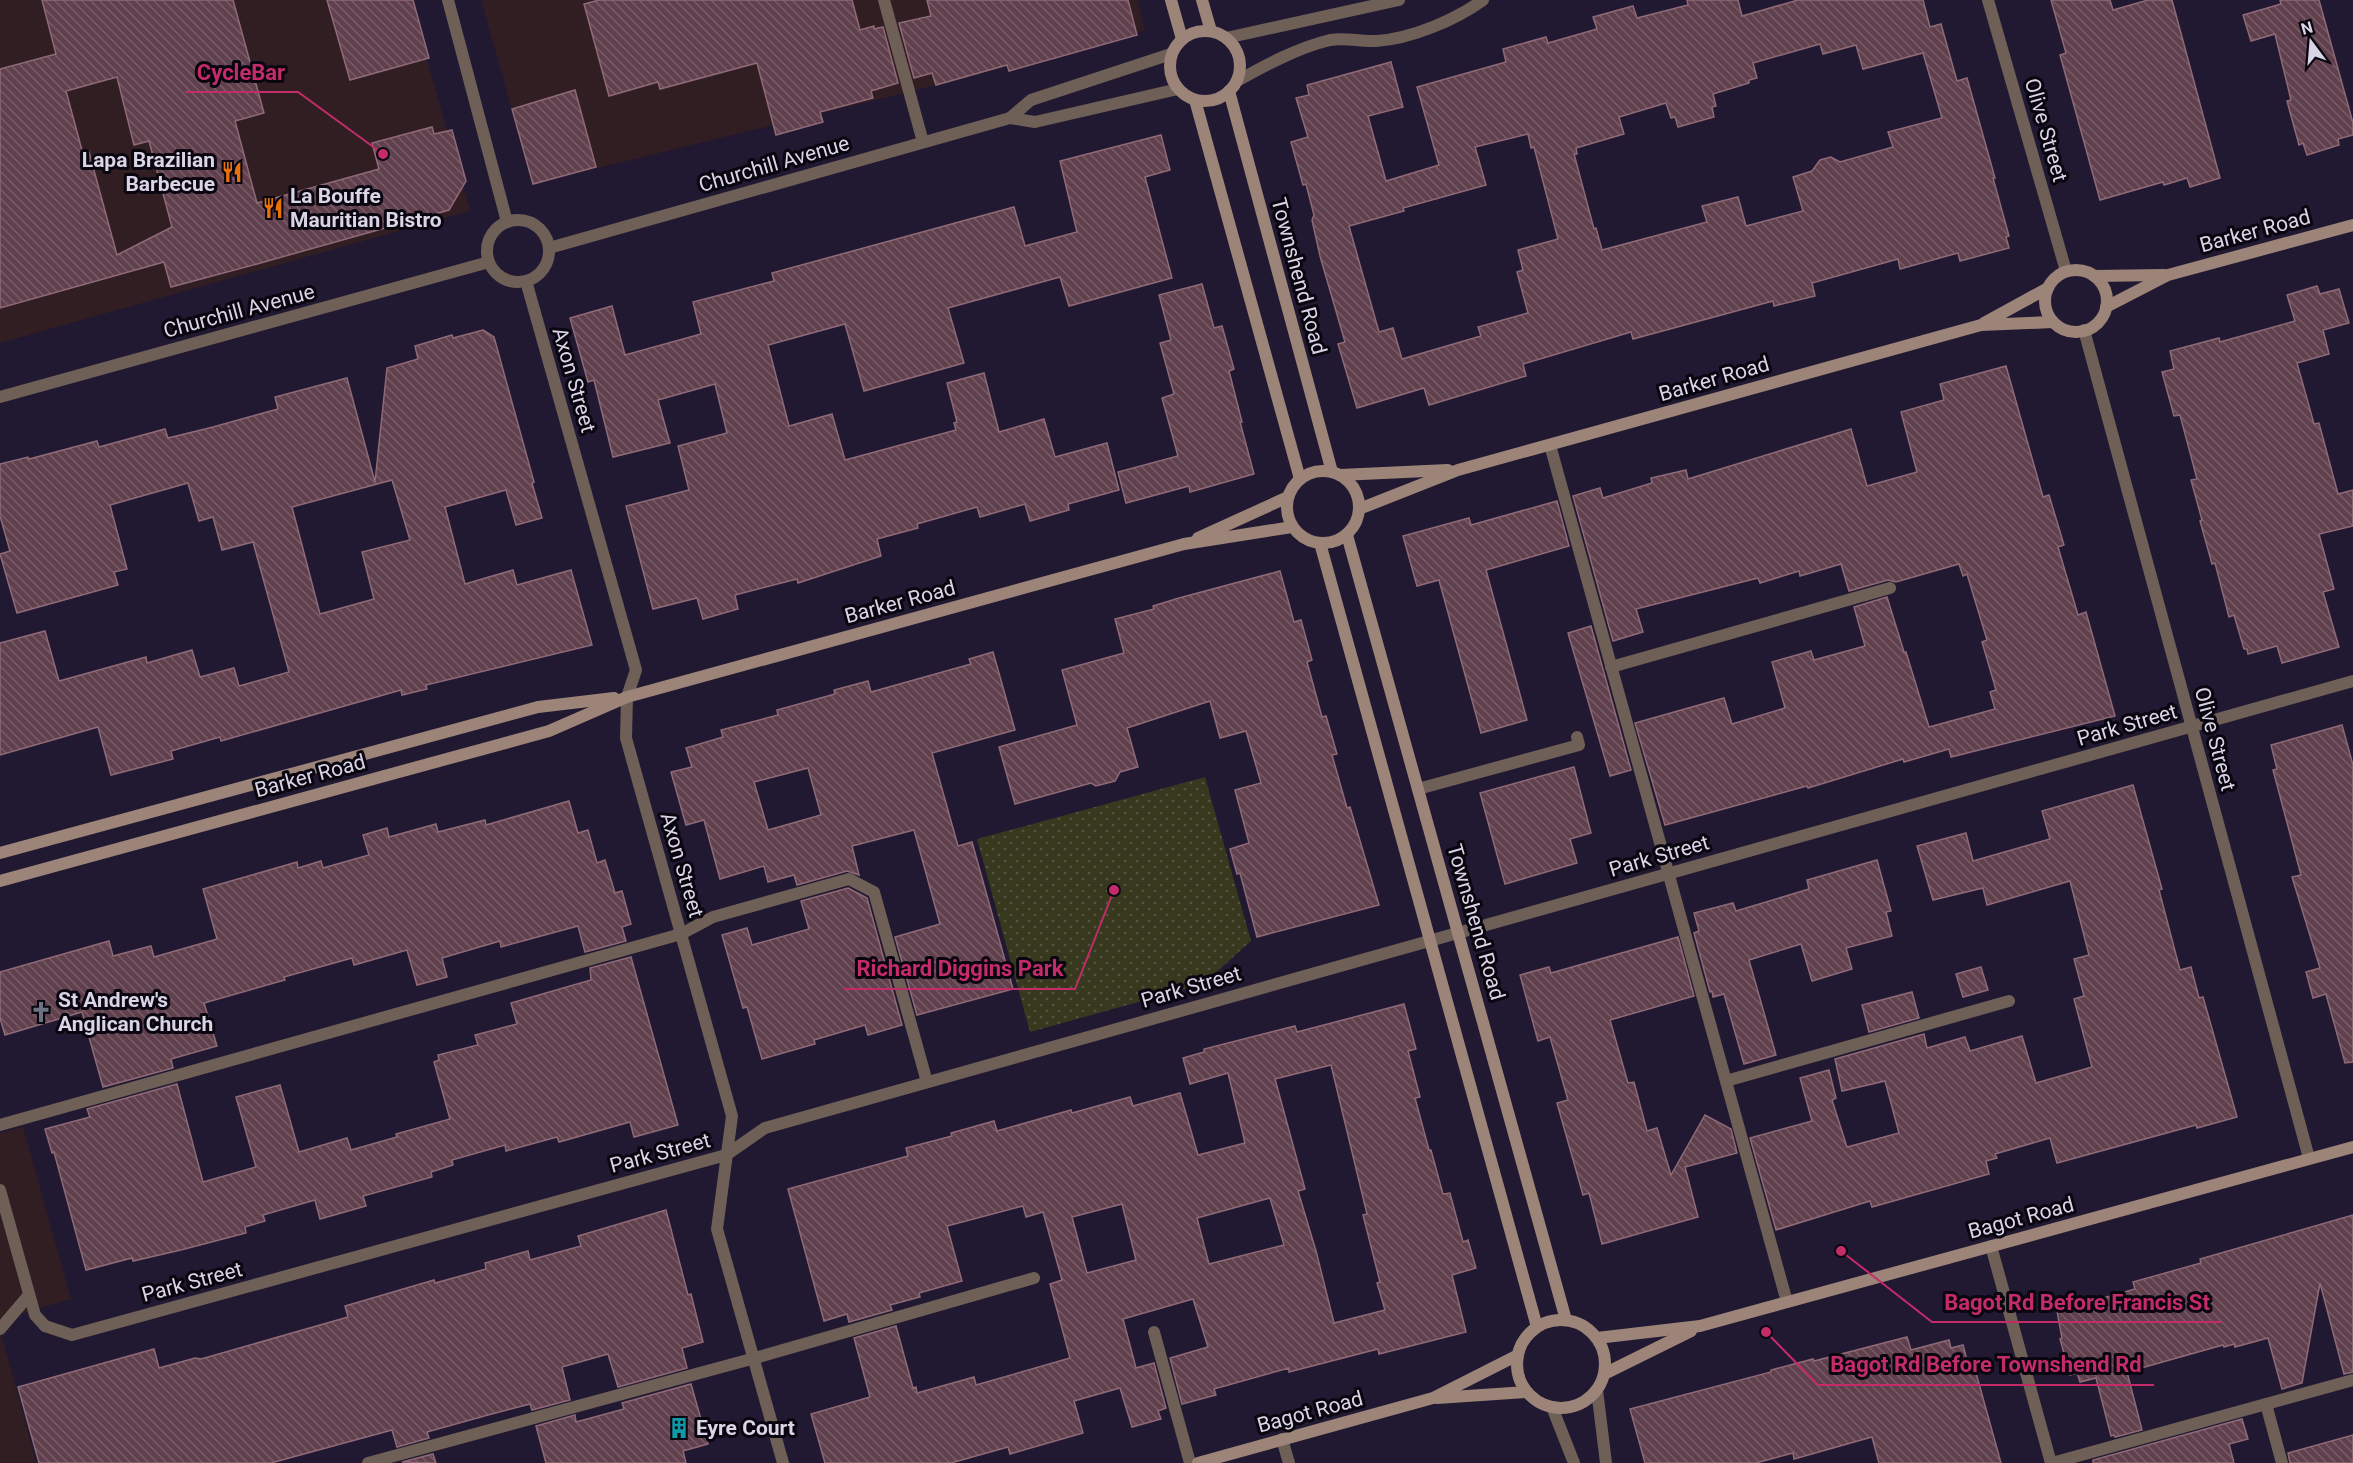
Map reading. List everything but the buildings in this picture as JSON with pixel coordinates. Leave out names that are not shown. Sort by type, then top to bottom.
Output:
[{"type":"street","points":[[448,0],[507,222]]},
{"type":"street","points":[[884,0],[923,142]]},
{"type":"street","points":[[1170,0],[1182,39]]},
{"type":"street","points":[[1202,0],[1210,31]]},
{"type":"street","points":[[1226,38],[1379,2],[1399,0]]},
{"type":"street","points":[[1233,86],[1240,69],[1239,57],[1234,46],[1226,38],[1210,31],[1200,31],[1182,39],[1171,54],[1169,66],[1178,89],[1195,100],[1213,100],[1267,65],[1315,44],[1353,38],[1372,41],[1390,40],[1414,35],[1483,0]]},
{"type":"street","name":"Olive Street","points":[[1988,0],[2066,271]]},
{"type":"street","name":"Churchill Avenue","points":[[1010,118],[1031,100],[1171,54]]},
{"type":"street","name":"Townshend Road","points":[[1233,86],[1336,473]]},
{"type":"street","name":"Churchill Avenue","points":[[549,248],[1010,118],[1035,122],[1178,89]]},
{"type":"street","points":[[1195,100],[1300,479]]},
{"type":"street","points":[[516,220],[534,225],[542,231],[549,248],[540,273],[526,281],[511,282],[504,279],[492,269],[486,253],[492,234],[507,222],[516,220]]},
{"type":"street","name":"Barker Road","points":[[2106,308],[2168,275],[2353,225]]},
{"type":"street","name":"Churchill Avenue","points":[[0,397],[489,262]]},
{"type":"street","points":[[2077,270],[2094,276],[2105,290],[2106,308],[2098,322],[2084,330],[2068,330],[2054,322],[2046,306],[2048,288],[2052,281],[2066,271],[2077,270]]},
{"type":"street","name":"Barker Road","points":[[2094,276],[2168,275]]},
{"type":"street","name":"Axon Street","points":[[526,281],[636,670],[627,697],[626,738],[732,1116],[717,1229],[783,1463]]},
{"type":"street","name":"Barker Road","points":[[1981,325],[2048,288]]},
{"type":"street","name":"Barker Road","points":[[1359,509],[1458,470],[1981,325],[2054,322]]},
{"type":"street","name":"Olive Street","points":[[2084,330],[2309,1158]]},
{"type":"street","points":[[1550,445],[1788,1302]]},
{"type":"street","name":"Barker Road","points":[[1336,473],[1458,470]]},
{"type":"street","points":[[1311,472],[1336,473],[1355,489],[1359,509],[1358,518],[1347,535],[1329,543],[1309,541],[1299,536],[1292,527],[1286,507],[1293,486],[1300,479],[1311,472]]},
{"type":"street","name":"Barker Road","points":[[1184,544],[1288,497]]},
{"type":"street","name":"Barker Road","points":[[0,881],[549,731],[627,697],[1184,544],[1292,527]]},
{"type":"street","name":"Townshend Road","points":[[1347,535],[1566,1320]]},
{"type":"street","points":[[1320,543],[1537,1327]]},
{"type":"street","points":[[1611,666],[1890,588]]},
{"type":"street","name":"Park Street","points":[[29,1295],[35,1315],[45,1326],[72,1335],[726,1155],[765,1128],[2353,681]]},
{"type":"street","name":"Barker Road","points":[[0,853],[538,707],[627,697]]},
{"type":"street","points":[[1418,789],[1579,745],[1577,737]]},
{"type":"street","points":[[0,1125],[681,934],[713,917],[849,879],[874,892],[927,1083]]},
{"type":"street","points":[[1726,1081],[2009,1001]]},
{"type":"street","name":"Bagot Road","points":[[1597,1338],[1700,1326],[2353,1147]]},
{"type":"street","points":[[0,1190],[29,1295],[0,1329]]},
{"type":"street","points":[[1991,1246],[2051,1463],[2353,1380]]},
{"type":"street","points":[[368,1463],[755,1358],[1034,1278]]},
{"type":"street","points":[[1566,1320],[1579,1323],[1597,1338],[1604,1355],[1604,1374],[1597,1390],[1588,1399],[1564,1408],[1552,1407],[1538,1402],[1527,1392],[1520,1381],[1517,1368],[1518,1355],[1528,1335],[1537,1327],[1545,1323],[1566,1320]]},
{"type":"street","name":"Bagot Road","points":[[1604,1374],[1700,1326]]},
{"type":"street","points":[[1154,1332],[1190,1463]]},
{"type":"street","name":"Bagot Road","points":[[1433,1398],[1518,1355]]},
{"type":"street","points":[[1597,1390],[1606,1463]]},
{"type":"street","name":"Bagot Road","points":[[1198,1463],[1433,1398],[1527,1392]]},
{"type":"street","points":[[2266,1404],[2282,1463]]},
{"type":"street","points":[[1552,1407],[1574,1463]]},
{"type":"street","points":[[1282,1439],[1289,1463]]},
{"type":"shaded area","points":[[0,0],[410,0],[470,211],[0,343]]},
{"type":"shaded area","points":[[481,0],[1137,0],[1145,30],[936,85],[533,184]]},
{"type":"shaded area","points":[[23,1127],[71,1299],[0,1320],[0,1133]]},
{"type":"shaded area","points":[[0,1331],[13,1377],[36,1463],[0,1463]]},
{"type":"green space","points":[[1205,777],[1251,941],[1203,984],[1030,1032],[977,839]]},
{"type":"place","name":"CycleBar","points":[[383,154]]},
{"type":"place","name":"Lapa Brazilian Barbecue","points":[[232,172]]},
{"type":"place","name":"La Bouffe Mauritian Bistro","points":[[273,208]]},
{"type":"place","name":"Richard Diggins Park","points":[[1114,890]]},
{"type":"place","name":"St Andrew's Anglican Church","points":[[41,1012]]},
{"type":"place","name":"Bagot Rd Before Francis St","points":[[1841,1251]]},
{"type":"place","name":"Bagot Rd Before Townshend Rd","points":[[1766,1332]]},
{"type":"place","name":"Eyre Court","points":[[679,1428]]}]
